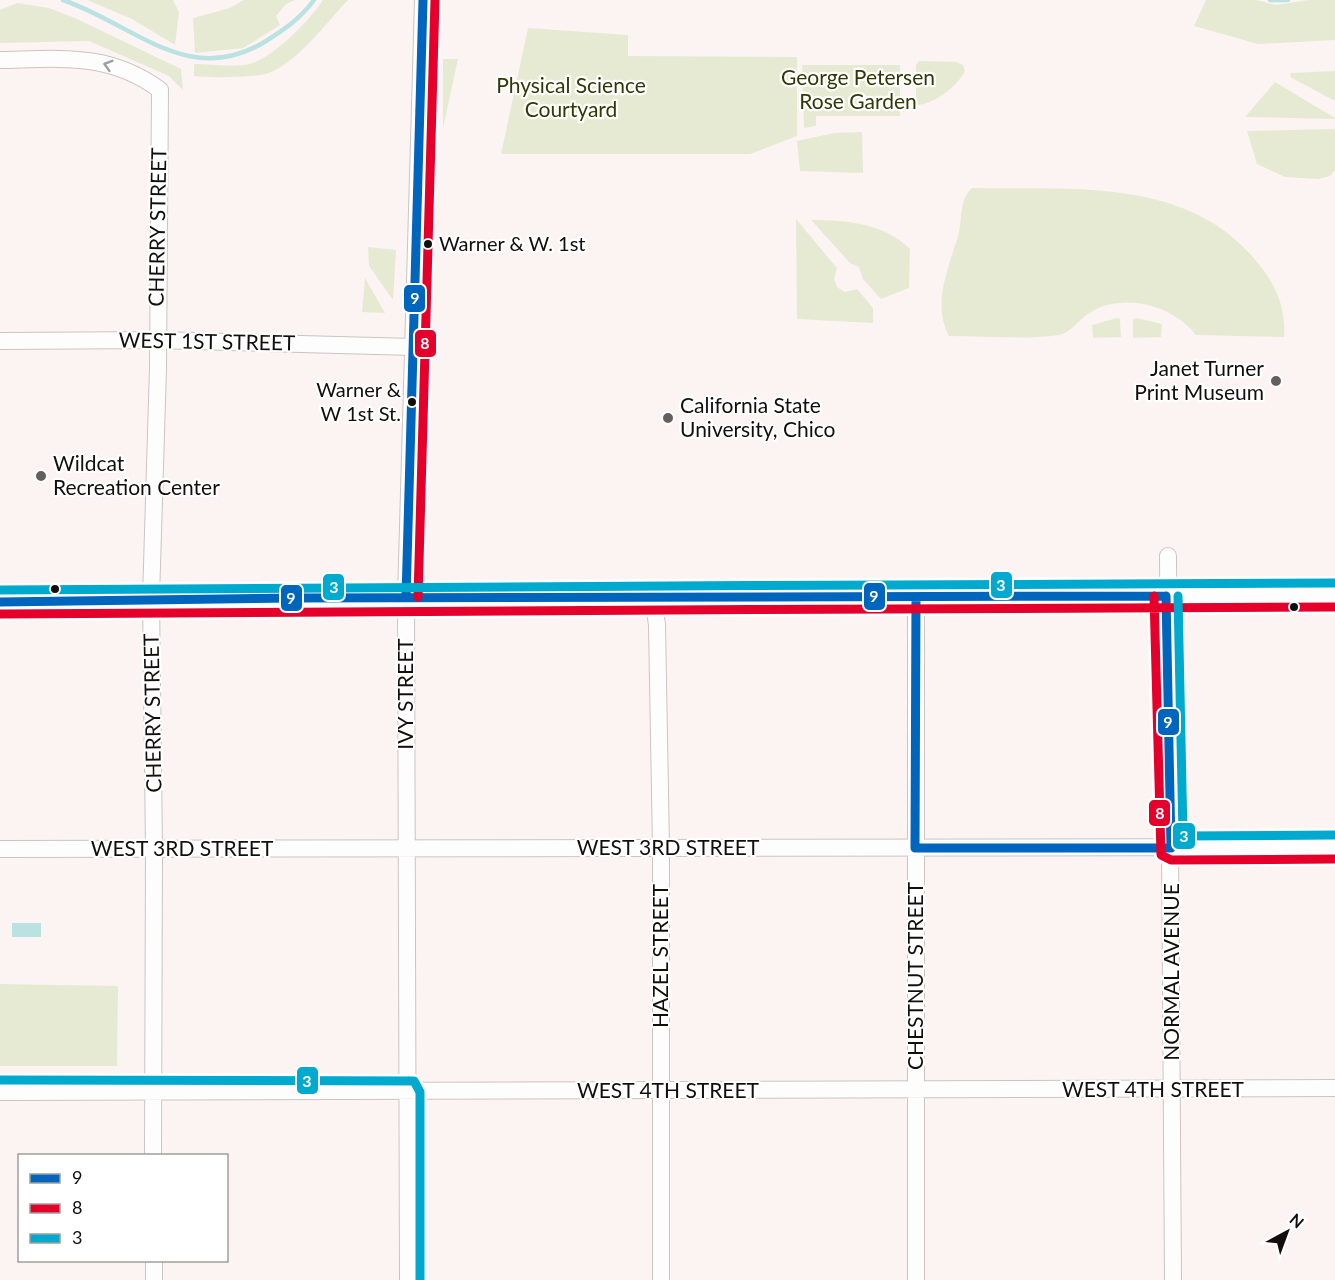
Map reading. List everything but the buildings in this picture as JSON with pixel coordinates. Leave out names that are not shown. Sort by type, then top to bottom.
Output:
[{"type":"street","name":"IVY STREET","points":[[408,1280],[406,597],[423,0]]},
{"type":"street","name":"CHERRY STREET","points":[[0,60],[83,58],[139,75],[160,90],[151,598],[154,849],[153,1154]]},
{"type":"street","name":"WEST 1ST STREET","points":[[0,341],[157,340],[414,347]]},
{"type":"street","name":"NORMAL AVENUE","points":[[1168,556],[1166,596],[1171,848],[1173,1280]]},
{"type":"street","points":[[0,602],[151,598],[916,599],[1335,595]]},
{"type":"street","name":"HAZEL STREET","points":[[653,597],[657,625],[661,848],[661,1280]]},
{"type":"street","name":"CHESTNUT STREET","points":[[916,599],[916,1280]]},
{"type":"street","name":"WEST 3RD STREET","points":[[0,849],[1335,847]]},
{"type":"street","name":"WEST 4TH STREET","points":[[0,1092],[1335,1088]]},
{"type":"street","points":[[153,1262],[154,1280]]},
{"type":"green space","points":[[87,0],[173,0],[179,12],[175,45],[132,19]]},
{"type":"green space","points":[[243,0],[295,0],[286,4],[276,16],[280,25],[243,48],[195,53],[193,18],[230,8]]},
{"type":"green space","points":[[323,0],[348,0],[301,51],[280,67],[269,73],[254,76],[194,76],[194,64],[245,65],[266,56],[299,29]]},
{"type":"green space","points":[[1206,0],[1256,0],[1276,5],[1309,0],[1335,0],[1335,40],[1258,44],[1194,26]]},
{"type":"green space","points":[[17,3],[49,8],[75,18],[181,69],[183,90],[169,76],[89,41],[0,43],[0,10]]},
{"type":"green space","name":"Physical Science Courtyard","points":[[528,28],[628,35],[628,56],[797,57],[797,136],[750,154],[501,154]]},
{"type":"green space","points":[[443,59],[458,59],[443,128]]},
{"type":"green space","points":[[919,61],[957,62],[963,65],[965,71],[944,94],[930,102],[916,105],[916,65]]},
{"type":"green space","name":"George Petersen Rose Garden","points":[[802,65],[900,65],[900,116],[816,116],[816,126],[804,128]]},
{"type":"green space","points":[[1335,71],[1335,101],[1290,77],[1291,73]]},
{"type":"green space","points":[[1275,82],[1335,118],[1335,119],[1245,117]]},
{"type":"green space","points":[[1335,129],[1335,170],[1330,176],[1319,179],[1285,177],[1257,164],[1247,131]]},
{"type":"green space","points":[[862,132],[863,173],[800,171],[797,141],[834,133]]},
{"type":"green space","points":[[972,188],[1049,188],[1126,194],[1163,201],[1197,214],[1229,234],[1264,270],[1281,306],[1284,337],[1196,335],[1174,316],[1160,309],[1131,303],[1116,303],[1101,307],[1088,314],[1067,332],[1059,335],[1018,338],[949,336],[942,310],[944,284],[959,232],[963,202]]},
{"type":"green space","points":[[796,219],[837,268],[834,279],[837,287],[845,292],[857,289],[873,308],[873,323],[797,319]]},
{"type":"green space","points":[[811,220],[851,222],[876,228],[900,240],[910,249],[909,288],[881,299],[863,279],[859,267],[850,263]]},
{"type":"green space","points":[[368,247],[396,250],[393,300],[369,266]]},
{"type":"green space","points":[[365,278],[385,313],[362,312]]},
{"type":"green space","points":[[1136,318],[1162,324],[1161,337],[1133,338],[1133,320]]},
{"type":"green space","points":[[1120,319],[1121,337],[1093,338],[1092,325]]},
{"type":"green space","points":[[0,984],[118,986],[117,1066],[0,1066]]},
{"type":"water","points":[[12,923],[41,923],[41,937],[12,937]]},
{"type":"waterway","points":[[63,0],[162,48],[187,55],[212,58],[238,54],[266,41],[292,23],[314,0]]},
{"type":"waterway","points":[[1270,0],[1288,0]]},
{"type":"transit line","name":"9","points":[[406,597],[423,0]]},
{"type":"transit line","name":"8","points":[[418,597],[435,0]]},
{"type":"transit line","name":"3","points":[[0,590],[1335,583]]},
{"type":"transit line","name":"8","points":[[1154,596],[1161,855],[1171,860],[1335,859]]},
{"type":"transit line","name":"9","points":[[1166,596],[1171,848]]},
{"type":"transit line","name":"9","points":[[0,602],[292,598],[1166,596]]},
{"type":"transit line","name":"3","points":[[1178,596],[1183,836],[1335,835]]},
{"type":"transit line","name":"9","points":[[915,848],[916,599]]},
{"type":"transit line","name":"8","points":[[0,614],[1335,607]]},
{"type":"transit line","name":"9","points":[[915,848],[1171,848]]},
{"type":"transit line","name":"3","points":[[0,1080],[414,1081],[420,1092],[420,1280]]},
{"type":"place","name":"Warner & W. 1st","points":[[428,244]]},
{"type":"place","name":"Janet Turner Print Museum","points":[[1276,381]]},
{"type":"place","name":"Warner & W 1st St.","points":[[412,402]]},
{"type":"place","name":"California State University, Chico","points":[[668,418]]},
{"type":"place","name":"Wildcat Recreation Center","points":[[41,476]]}]
